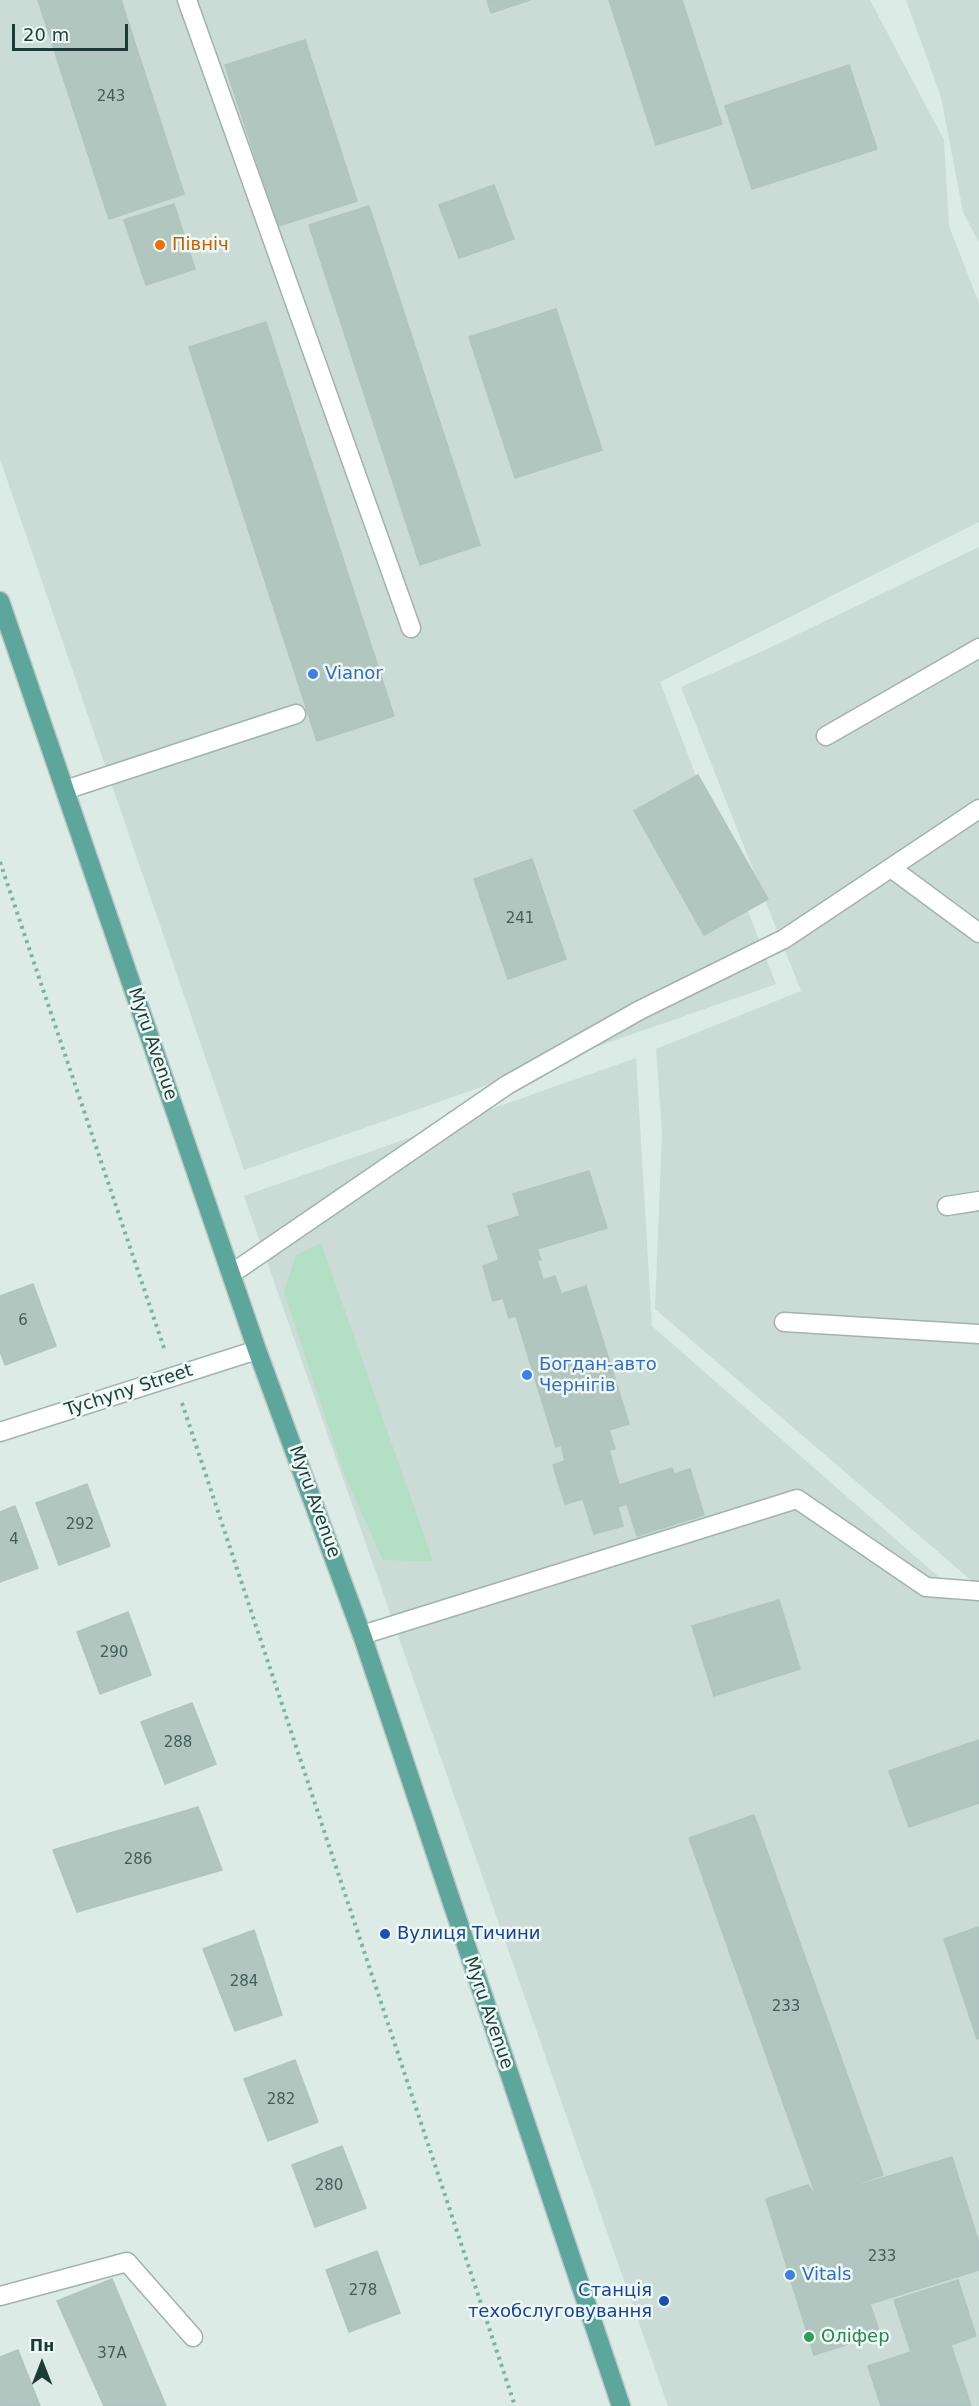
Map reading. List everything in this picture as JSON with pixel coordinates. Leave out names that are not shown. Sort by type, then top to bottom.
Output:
[{"type":"main road","name":"Myru Avenue","points":[[0,601],[257,1350],[362,1635],[621,2406]]},
{"type":"street","points":[[187,0],[411,628]]},
{"type":"street","points":[[826,736],[979,648]]},
{"type":"street","points":[[65,790],[296,714]]},
{"type":"street","points":[[231,1274],[507,1085],[640,1010],[784,939],[979,809]]},
{"type":"street","points":[[891,868],[979,933]]},
{"type":"street","points":[[947,1206],[979,1201]]},
{"type":"street","points":[[784,1322],[979,1334]]},
{"type":"street","name":"Tychyny Street","points":[[0,1432],[257,1350]]},
{"type":"street","points":[[362,1635],[797,1499],[926,1587],[979,1591]]},
{"type":"street","points":[[0,2296],[127,2262],[193,2337]]},
{"type":"path","points":[[0,862],[174,1377],[515,2406]]},
{"type":"shaded area","points":[[0,0],[870,0],[944,140],[949,226],[979,303],[979,522],[660,682],[776,984],[244,1170],[0,459]]},
{"type":"shaded area","points":[[906,0],[979,0],[979,243],[963,212],[941,97]]},
{"type":"shaded area","points":[[979,547],[979,1587],[655,1309],[662,1133],[656,1049],[801,991],[681,687],[763,651]]},
{"type":"shaded area","points":[[636,1058],[652,1326],[941,1579],[979,1593],[979,2406],[668,2406],[244,1196]]},
{"type":"green space","points":[[321,1243],[433,1561],[383,1560],[344,1474],[284,1291],[296,1255]]},
{"type":"building","points":[[38,0],[121,0],[184,194],[109,219]]},
{"type":"building","points":[[487,0],[530,0],[491,13]]},
{"type":"building","points":[[609,0],[682,0],[722,124],[656,145]]},
{"type":"building","points":[[305,40],[357,201],[278,226],[225,65]]},
{"type":"building","points":[[849,65],[877,149],[752,189],[725,106]]},
{"type":"building","points":[[494,185],[514,239],[459,258],[439,205]]},
{"type":"building","name":"Північ","points":[[174,204],[195,269],[146,285],[124,220]]},
{"type":"building","points":[[369,206],[480,545],[420,565],[309,225]]},
{"type":"building","points":[[556,309],[602,450],[515,478],[469,337]]},
{"type":"building","points":[[266,322],[394,716],[317,741],[189,347]]},
{"type":"building","points":[[698,775],[768,899],[704,935],[634,811]]},
{"type":"building","points":[[532,859],[566,959],[508,979],[474,879]]},
{"type":"building","points":[[589,1171],[607,1228],[537,1249],[541,1260],[537,1260],[543,1280],[555,1276],[561,1294],[586,1286],[629,1424],[609,1430],[615,1449],[609,1450],[619,1485],[672,1468],[674,1474],[690,1469],[704,1515],[637,1536],[627,1504],[618,1507],[623,1526],[594,1534],[583,1499],[565,1504],[553,1465],[565,1461],[561,1445],[556,1447],[516,1316],[509,1318],[503,1298],[493,1301],[483,1266],[499,1260],[488,1226],[520,1216],[513,1194]]},
{"type":"building","points":[[33,1284],[56,1346],[5,1365],[0,1351],[0,1296]]},
{"type":"building","points":[[87,1484],[110,1546],[59,1565],[36,1503]]},
{"type":"building","points":[[15,1506],[38,1568],[0,1582],[0,1512]]},
{"type":"building","points":[[779,1600],[800,1669],[714,1696],[692,1626]]},
{"type":"building","points":[[128,1612],[151,1675],[100,1694],[77,1632]]},
{"type":"building","points":[[192,1703],[216,1764],[165,1784],[141,1722]]},
{"type":"building","points":[[979,1740],[979,1803],[909,1827],[889,1771]]},
{"type":"building","points":[[198,1807],[222,1870],[77,1912],[53,1850]]},
{"type":"building","points":[[754,1815],[883,2175],[817,2198],[689,1838]]},
{"type":"building","points":[[979,1927],[979,2038],[977,2039],[944,1939]]},
{"type":"building","points":[[254,1930],[282,2015],[235,2031],[203,1949]]},
{"type":"building","points":[[295,2060],[318,2122],[268,2141],[244,2079]]},
{"type":"building","points":[[342,2146],[366,2208],[315,2227],[292,2165]]},
{"type":"building","points":[[952,2157],[979,2243],[979,2270],[870,2304],[880,2334],[814,2355],[766,2199],[808,2185],[817,2198]]},
{"type":"building","points":[[377,2251],[400,2313],[349,2332],[326,2270]]},
{"type":"building","points":[[112,2279],[166,2406],[104,2406],[57,2301]]},
{"type":"building","points":[[958,2280],[976,2336],[951,2345],[971,2406],[881,2406],[868,2366],[911,2352],[894,2300]]},
{"type":"building","points":[[18,2350],[40,2406],[0,2406],[0,2357]]},
{"type":"place","name":"Північ","points":[[160,245]]},
{"type":"place","name":"Vianor","points":[[313,674]]},
{"type":"place","name":"Богдан-авто Чернігів","points":[[527,1375]]},
{"type":"place","name":"Вулиця Тичини","points":[[385,1934]]},
{"type":"place","name":"Vitals","points":[[790,2275]]},
{"type":"place","name":"Станція техобслуговування","points":[[664,2301]]},
{"type":"place","name":"Оліфер","points":[[809,2337]]}]
